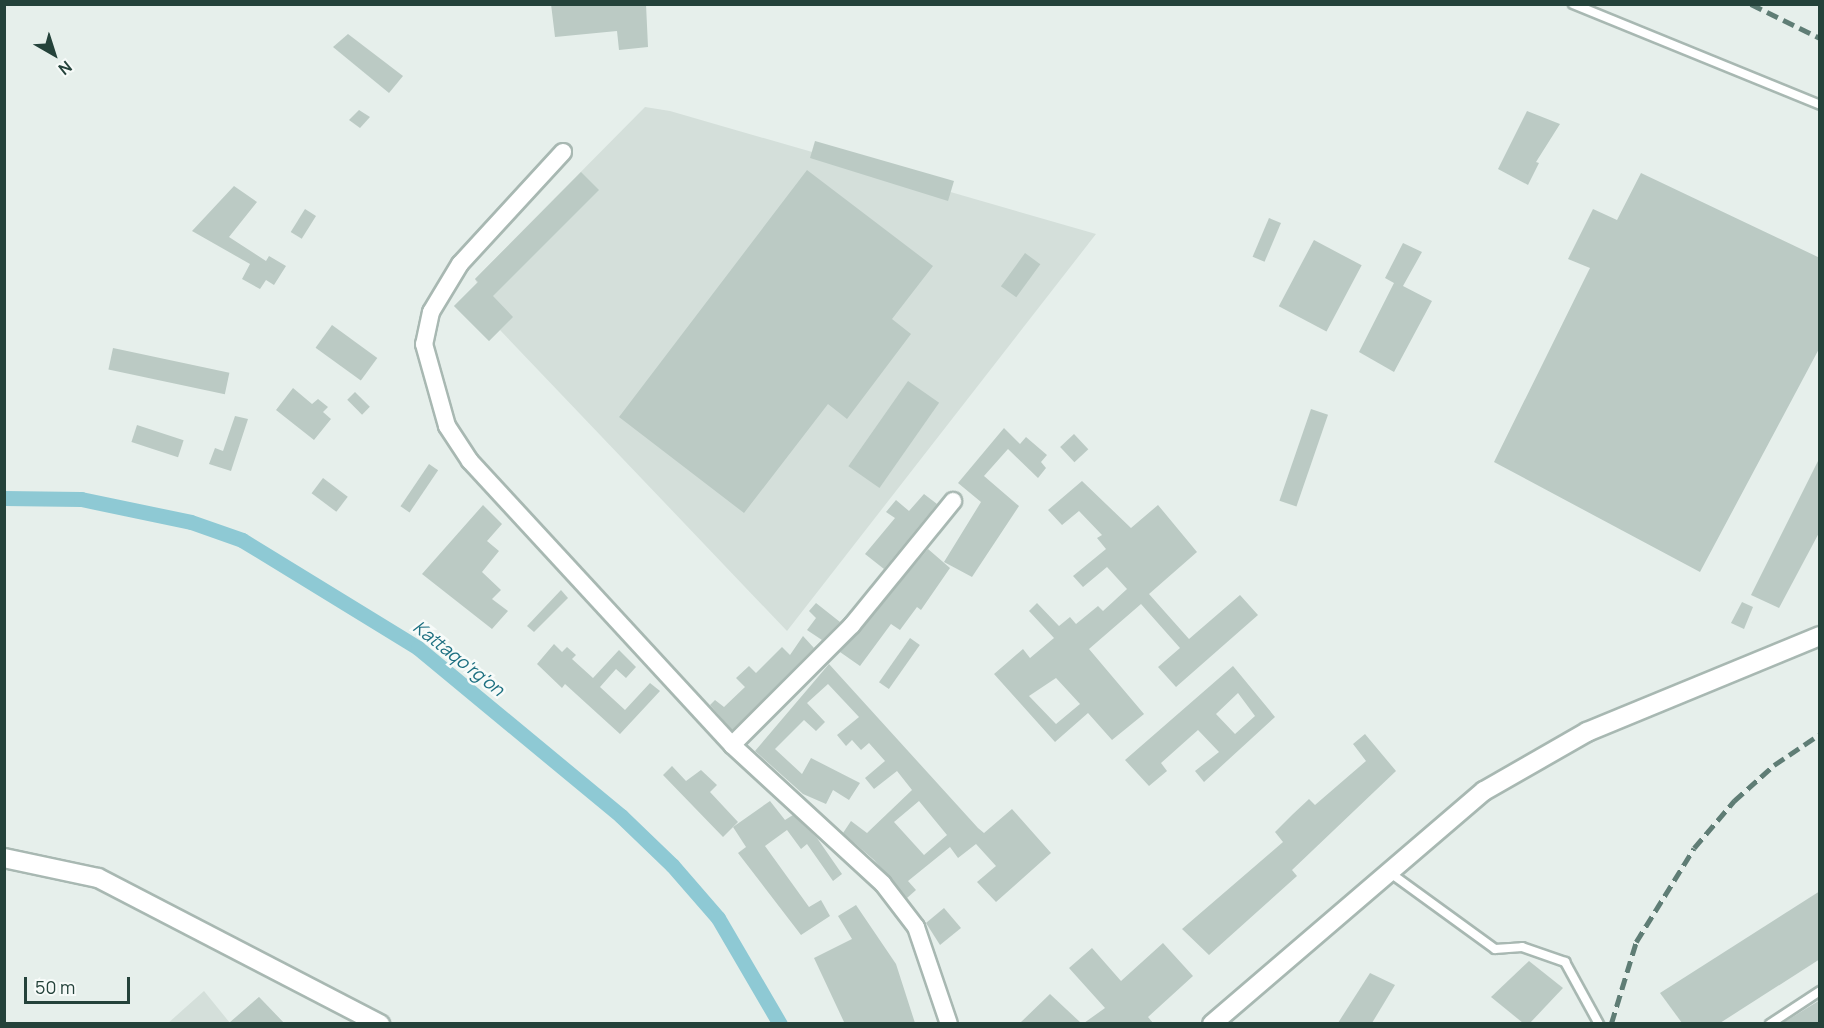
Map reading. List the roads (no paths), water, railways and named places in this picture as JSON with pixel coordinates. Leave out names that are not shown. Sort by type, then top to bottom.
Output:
[{"type":"main road","points":[[1212,1023],[1386,870],[1484,791],[1534,759],[1587,732],[1820,636]]},
{"type":"main road","points":[[4,858],[98,878],[380,1023]]},
{"type":"street","points":[[563,152],[460,264],[431,312],[424,344],[447,426],[470,461],[732,745],[883,884],[916,927],[949,1023]]},
{"type":"street","points":[[732,745],[852,625],[953,501]]},
{"type":"lane","points":[[1573,4],[1820,105]]},
{"type":"lane","points":[[1386,870],[1495,949],[1522,947],[1565,962],[1599,1023]]},
{"type":"lane","points":[[1770,1023],[1820,991]]},
{"type":"waterway","name":"Kattaqo'rg'on","points":[[4,498],[81,499],[191,522],[242,540],[418,648],[621,816],[672,865],[718,918],[780,1024]]},
{"type":"railway","points":[[1751,4],[1820,38]]},
{"type":"railway","points":[[1611,1024],[1636,942],[1694,848],[1734,801],[1774,765],[1820,734]]}]
